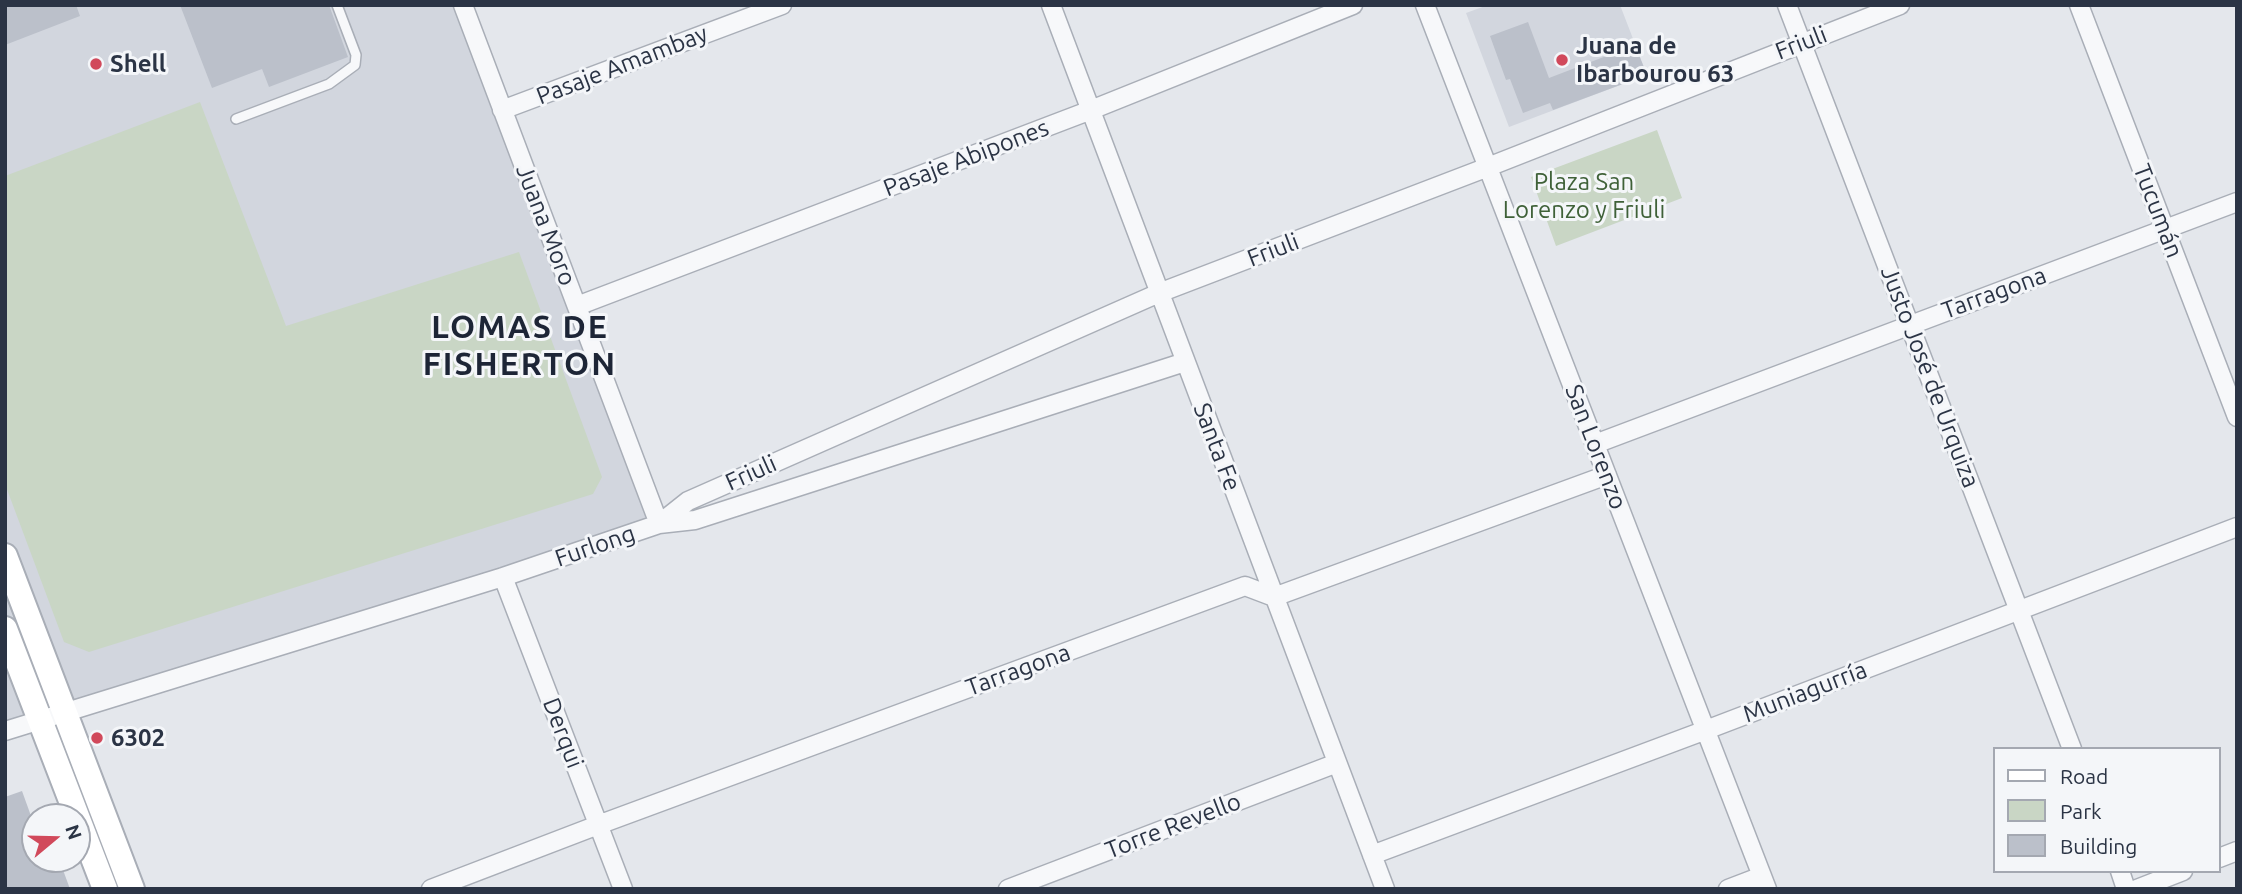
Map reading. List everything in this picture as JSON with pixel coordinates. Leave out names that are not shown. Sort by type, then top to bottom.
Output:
[{"type":"main road","points":[[5,556],[132,889]]},
{"type":"main road","points":[[5,629],[105,889]]},
{"type":"street","name":"Juana Moro","points":[[463,5],[659,524]]},
{"type":"street","name":"Pasaje Amambay","points":[[502,110],[782,5]]},
{"type":"street","name":"Santa Fe","points":[[1051,5],[1385,889]]},
{"type":"street","name":"Pasaje Abipones","points":[[577,306],[1091,110],[1353,5]]},
{"type":"street","name":"San Lorenzo","points":[[1425,5],[1765,882]]},
{"type":"street","name":"Justo José de Urquiza","points":[[1787,5],[2071,747]]},
{"type":"street","name":"Friuli","points":[[659,524],[688,501],[1159,293],[1900,5]]},
{"type":"street","name":"Tucumán","points":[[2079,5],[2237,417]]},
{"type":"street","name":"Tarragona","points":[[1595,444],[2237,202]]},
{"type":"street","name":"Furlong","points":[[5,731],[503,577],[659,524],[695,520],[1185,362]]},
{"type":"street","points":[[1274,597],[1607,475]]},
{"type":"street","name":"Muniagurría","points":[[1372,855],[2237,527]]},
{"type":"street","name":"Derqui","points":[[503,577],[623,889]]},
{"type":"street","name":"Tarragona","points":[[431,889],[1245,586],[1274,597]]},
{"type":"street","name":"Torre Revello","points":[[1009,889],[1337,763]]},
{"type":"street","points":[[2137,889],[2178,873]]},
{"type":"street","points":[[1728,889],[1765,882]]},
{"type":"lane","points":[[236,119],[329,84],[355,65],[356,55],[337,5]]},
{"type":"shaded area","points":[[5,5],[463,5],[659,524],[5,731]]},
{"type":"shaded area","name":"Juana de Ibarbourou 63","points":[[1488,5],[1620,5],[1647,75],[1509,127],[1466,13]]},
{"type":"green space","points":[[200,102],[286,326],[519,252],[602,477],[593,494],[89,652],[64,642],[5,484],[5,176]]},
{"type":"green space","name":"Plaza San Lorenzo y Friuli","points":[[1657,130],[1682,198],[1556,246],[1531,177]]},
{"type":"building","points":[[13,5],[76,5],[80,16],[5,45],[5,8]]},
{"type":"building","points":[[180,5],[329,5],[348,57],[269,87],[262,69],[212,88]]},
{"type":"building","points":[[1528,22],[1549,78],[1635,45],[1647,75],[1553,110],[1550,103],[1523,113],[1510,79],[1506,80],[1490,36]]},
{"type":"building","points":[[22,791],[26,803],[21,803],[21,873],[64,873],[70,889],[5,889],[5,797]]},
{"type":"place","name":"Juana de Ibarbourou 63","points":[[1562,60]]},
{"type":"place","name":"Shell","points":[[96,64]]},
{"type":"place","name":"6302","points":[[97,738]]},
{"type":"district","name":"LOMAS DE FISHERTON","points":[[520,346]]}]
